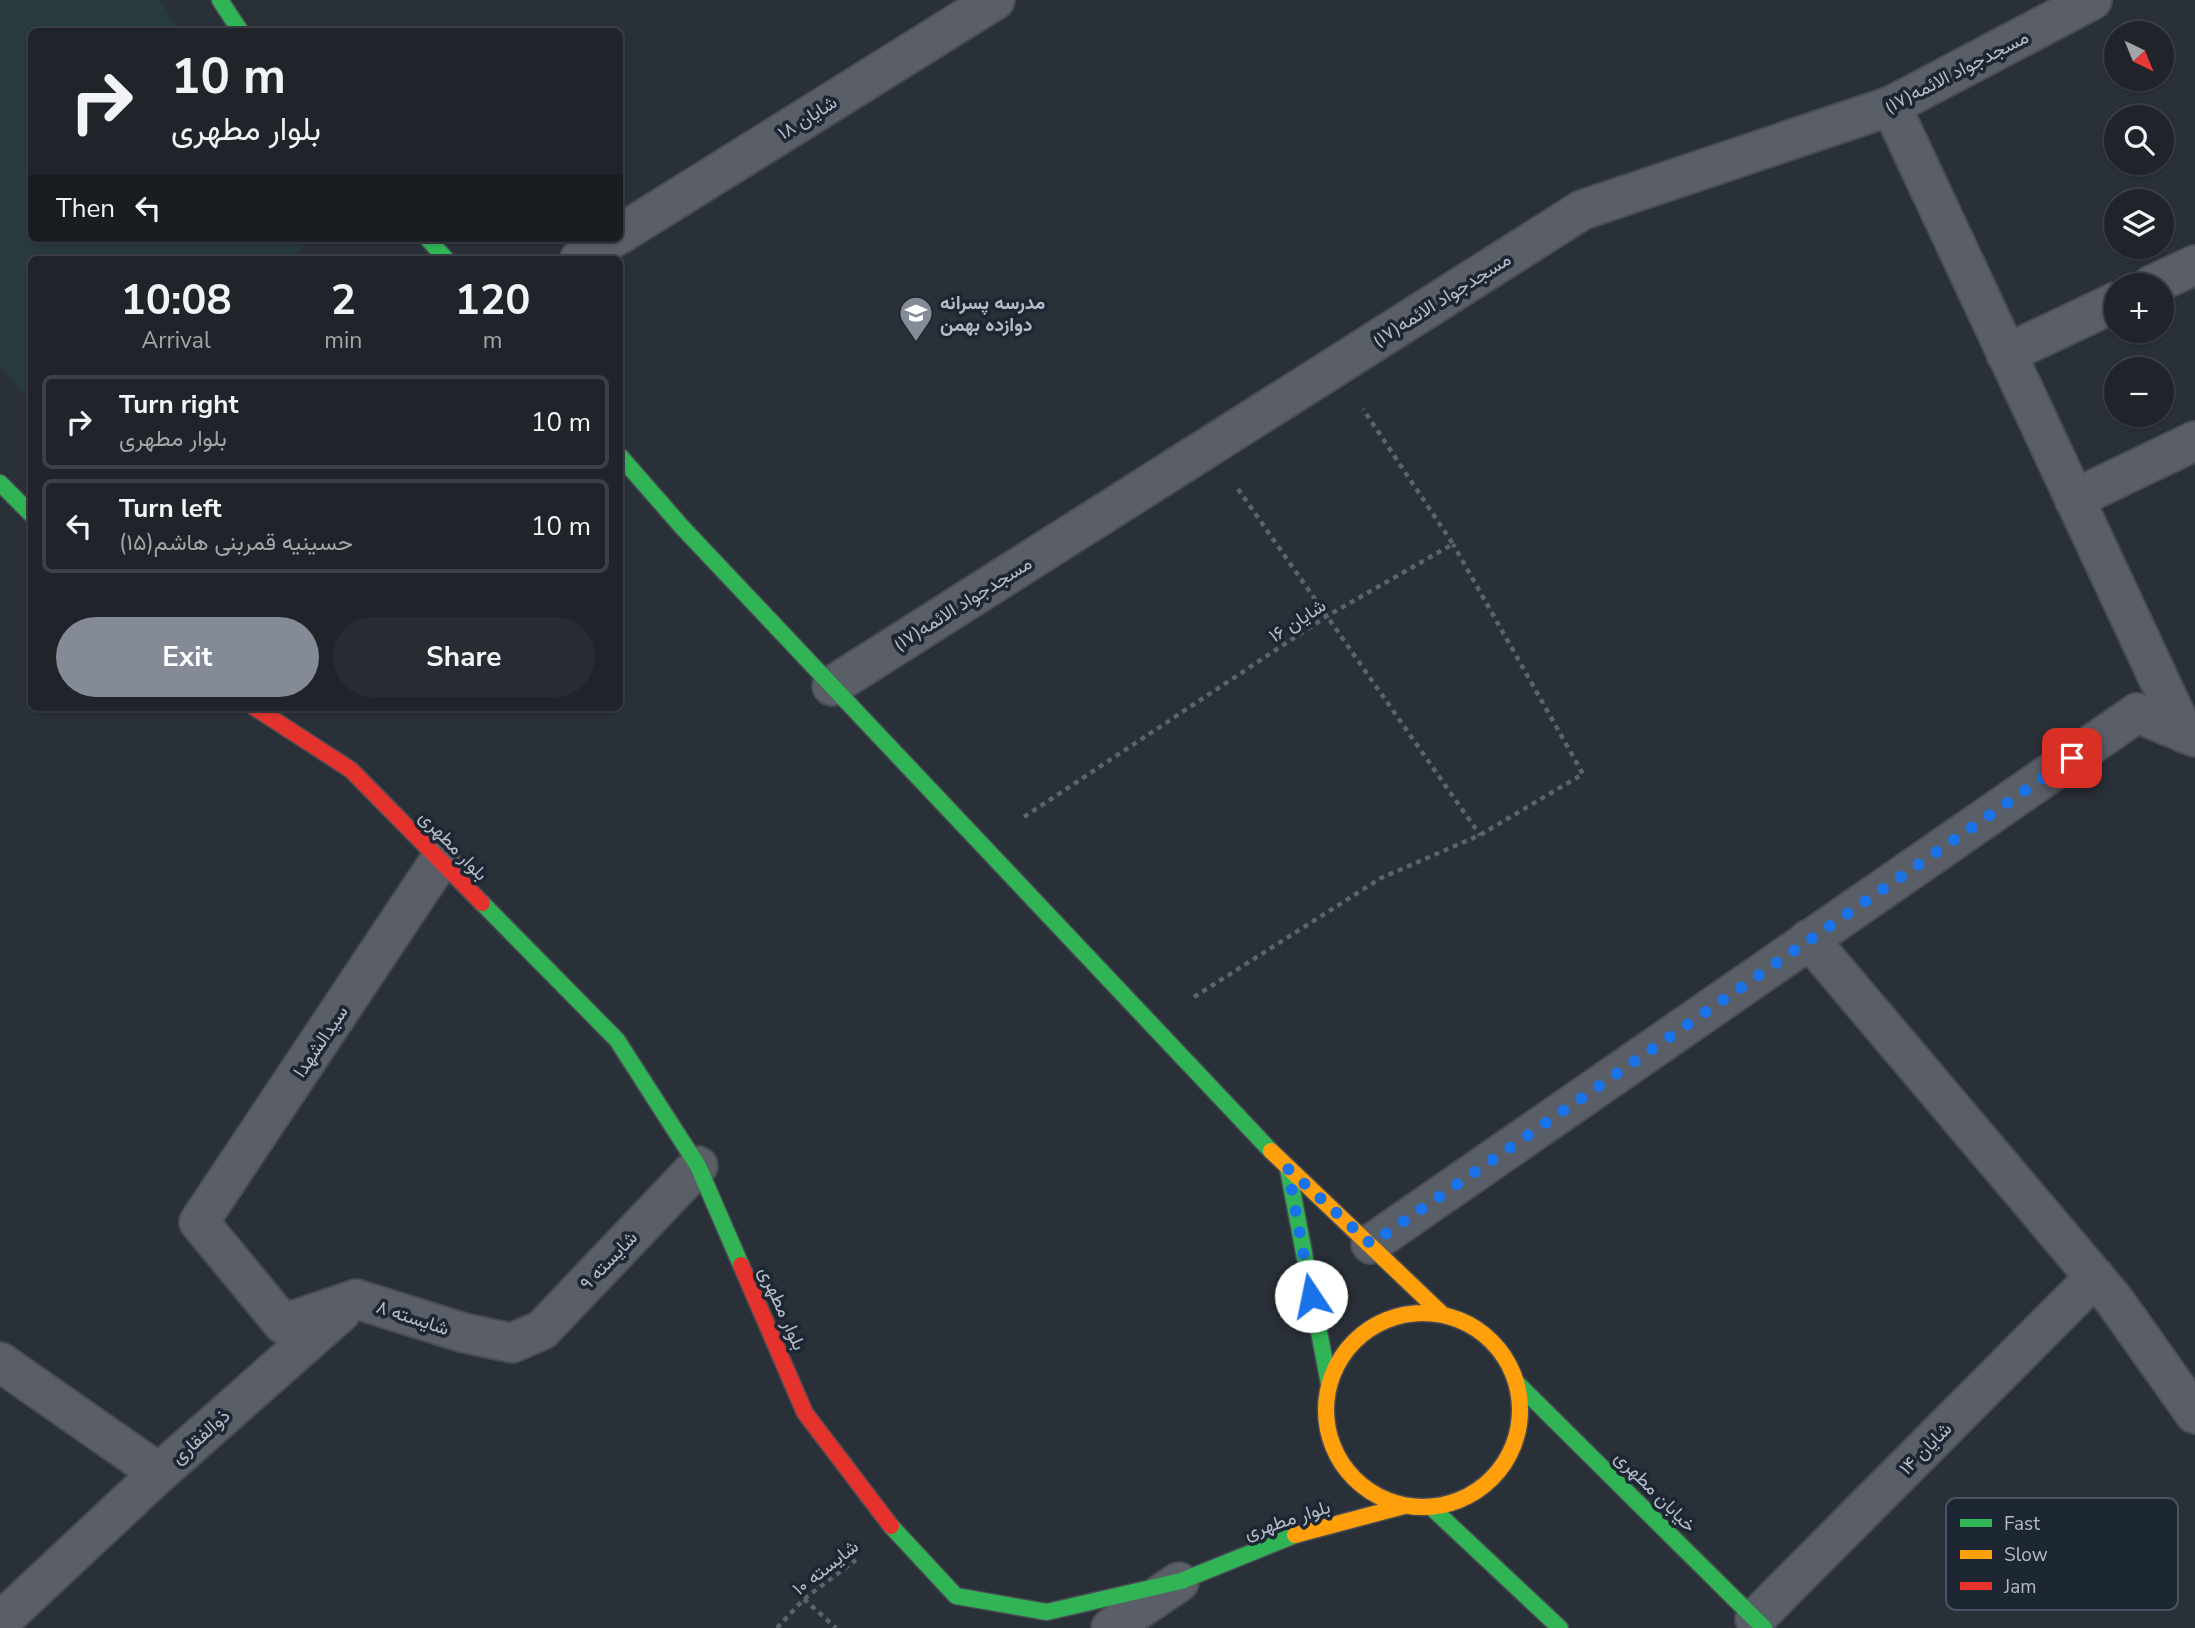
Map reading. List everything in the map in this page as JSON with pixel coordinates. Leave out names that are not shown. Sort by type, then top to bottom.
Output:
[{"type":"main road","points":[[220,0],[238,28]]},
{"type":"main road","points":[[431,242],[443,256]]},
{"type":"main road","points":[[623,459],[681,527],[1288,1169],[1443,1314]]},
{"type":"main road","points":[[0,483],[28,511]]},
{"type":"main road","name":"بلوار مطهری","points":[[260,711],[351,770],[617,1040],[698,1166],[806,1413],[895,1531],[956,1596],[1047,1612],[1181,1581],[1286,1538],[1404,1506]]},
{"type":"main road","points":[[1288,1169],[1329,1384]]},
{"type":"main road","points":[[1419,1312],[1443,1314],[1468,1323],[1489,1338],[1507,1359],[1517,1383],[1521,1417],[1512,1450],[1493,1479],[1465,1499],[1432,1508],[1404,1506],[1373,1495],[1349,1475],[1332,1447],[1325,1416],[1329,1384],[1338,1362],[1353,1342],[1372,1326],[1394,1316],[1419,1312]]},
{"type":"main road","name":"خیابان مطهری","points":[[1517,1383],[1760,1623]]},
{"type":"main road","points":[[1432,1508],[1560,1628]]},
{"type":"street","name":"شایان ۱۸","points":[[623,232],[995,0]]},
{"type":"street","name":"مسجدجواد الائمه(۱۷)","points":[[832,686],[1582,210],[1891,106],[2092,0]]},
{"type":"street","points":[[1891,106],[2074,499],[2189,735]]},
{"type":"street","points":[[585,256],[608,242]]},
{"type":"street","points":[[2174,275],[2195,265]]},
{"type":"street","points":[[2006,354],[2104,308]]},
{"type":"street","points":[[2074,499],[2195,441]]},
{"type":"street","points":[[1371,1244],[2137,713],[2189,735]]},
{"type":"street","name":"سیدالشهدا","points":[[199,1222],[440,860]]},
{"type":"street","points":[[1809,939],[2095,1277],[2195,1414]]},
{"type":"street","name":"شایسته ۹","points":[[512,1343],[542,1330],[698,1166]]},
{"type":"street","name":"شایسته ۸","points":[[199,1222],[283,1324],[356,1298],[464,1333],[512,1343]]},
{"type":"street","name":"شایان ۱۴","points":[[1760,1623],[2095,1277]]},
{"type":"street","name":"ذوالفقاری","points":[[0,1362],[159,1474],[356,1298]]},
{"type":"street","points":[[2,1616],[159,1474]]},
{"type":"street","points":[[1111,1628],[1181,1581]]},
{"type":"path","points":[[1152,1024],[1381,878],[1480,835],[1583,774],[1453,544],[1335,366]]},
{"type":"path","points":[[1209,446],[1480,835]]},
{"type":"path","name":"شایان ۱۶","points":[[982,845],[1327,617],[1453,544]]},
{"type":"path","name":"شایسته ۱۰","points":[[777,1628],[804,1599],[895,1531]]},
{"type":"path","points":[[804,1599],[836,1628]]},
{"type":"green space","points":[[0,0],[160,0],[178,28],[28,28],[28,242],[307,242],[296,256],[28,256],[28,399],[0,367]]},
{"type":"traffic: fast","points":[[220,0],[238,28]]},
{"type":"traffic: fast","points":[[431,242],[443,256]]},
{"type":"traffic: fast","points":[[623,459],[682,527],[1271,1151]]},
{"type":"traffic: fast","points":[[0,483],[28,511]]},
{"type":"traffic: fast","points":[[482,903],[617,1040],[698,1166],[741,1265]]},
{"type":"traffic: fast","points":[[1288,1169],[1329,1384]]},
{"type":"traffic: fast","points":[[1517,1383],[1764,1628]]},
{"type":"traffic: fast","points":[[1432,1508],[1560,1628]]},
{"type":"traffic: fast","points":[[891,1526],[956,1596],[1047,1612],[1181,1581],[1295,1535]]},
{"type":"traffic: slow","points":[[1271,1151],[1442,1314]]},
{"type":"traffic: slow","points":[[1423,1313],[1460,1320],[1492,1341],[1513,1373],[1520,1410],[1513,1447],[1492,1479],[1460,1500],[1423,1507],[1386,1500],[1354,1479],[1333,1447],[1326,1410],[1333,1373],[1354,1341],[1386,1320],[1423,1313]]},
{"type":"traffic: slow","points":[[1295,1535],[1404,1506]]},
{"type":"traffic: jam","points":[[260,711],[351,770],[482,903]]},
{"type":"traffic: jam","points":[[741,1265],[805,1413],[891,1526]]},
{"type":"place","name":"مدرسه پسرانه دوازده بهمن","points":[[916,343]]},
{"type":"route","points":[[1311,1296],[1288,1169],[1371,1244],[2072,758]]}]
